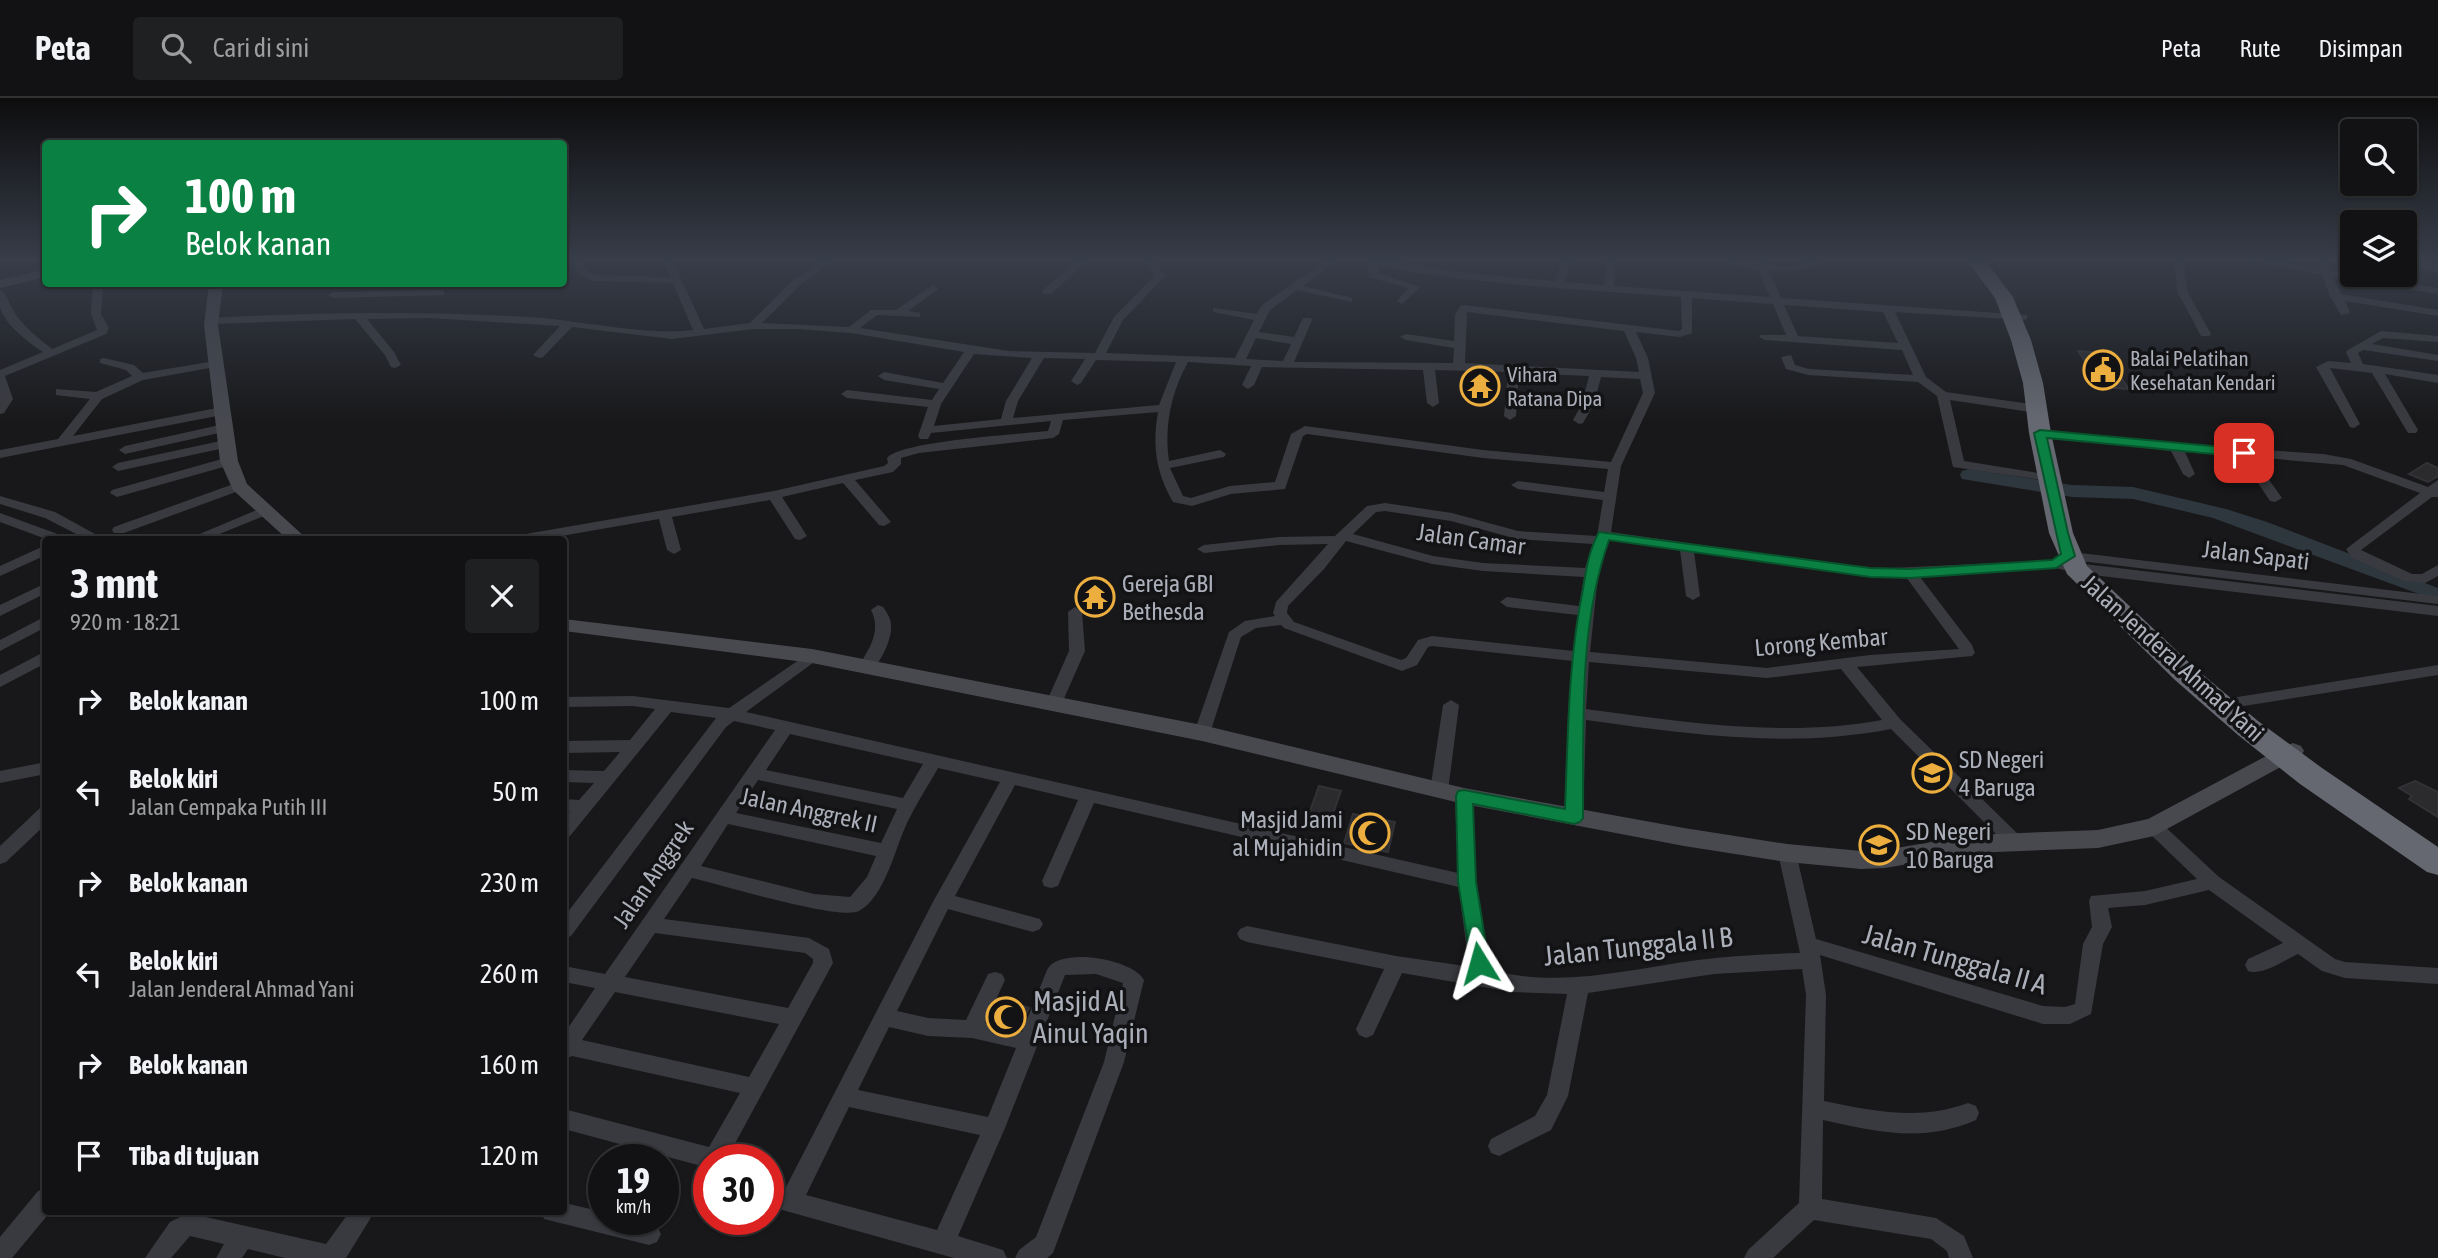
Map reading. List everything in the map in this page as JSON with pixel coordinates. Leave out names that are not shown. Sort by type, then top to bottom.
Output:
[{"type":"highway","name":"Jalan Jenderal Ahmad Yani","points":[[2014,313],[2038,342],[2046,372],[2047,435]]},
{"type":"highway","name":"Jalan Jenderal Ahmad Yani","points":[[2016,313],[2058,488],[2081,545],[2077,563]]},
{"type":"highway","name":"Jalan Jenderal Ahmad Yani","points":[[2077,563],[2287,753],[2438,847]]},
{"type":"highway","name":"Jalan Jenderal Ahmad Yani","points":[[2077,563],[2185,674],[2287,753],[2438,863]]},
{"type":"street","points":[[10,313],[28,336],[52,354]]},
{"type":"street","points":[[0,410],[7,399],[0,376],[102,332],[103,328],[96,313]]},
{"type":"street","points":[[212,313],[215,364],[229,461],[239,486],[294,536]]},
{"type":"street","points":[[310,316],[313,313]]},
{"type":"street","points":[[691,313],[700,333]]},
{"type":"street","points":[[754,326],[767,313]]},
{"type":"street","points":[[851,330],[870,314],[895,313]]},
{"type":"street","points":[[900,313],[916,315]]},
{"type":"street","points":[[1077,382],[1122,313]]},
{"type":"street","points":[[1233,313],[1259,318]]},
{"type":"street","points":[[1240,362],[1262,313]]},
{"type":"street","points":[[1459,367],[1461,313]]},
{"type":"street","points":[[1504,313],[1671,334],[1688,333],[1686,313]]},
{"type":"street","points":[[1782,313],[1793,338]]},
{"type":"street","points":[[1889,313],[1921,379],[1944,395],[2038,409]]},
{"type":"street","points":[[1946,313],[2017,317]]},
{"type":"street","points":[[2194,313],[2205,334]]},
{"type":"street","points":[[358,315],[390,354],[395,365]]},
{"type":"street","points":[[211,321],[310,316],[437,316],[569,323],[663,335],[754,326],[851,330],[971,350],[1040,355],[1184,358],[1287,365],[1514,368],[1647,376]]},
{"type":"street","points":[[1287,365],[1307,320]]},
{"type":"street","points":[[539,355],[569,323]]},
{"type":"street","points":[[1574,818],[1576,713],[1586,611],[1603,538],[1615,466],[1649,393],[1647,376],[1629,329]]},
{"type":"street","points":[[1251,334],[1296,341]]},
{"type":"street","points":[[2358,367],[2352,352],[2381,334],[2438,339]]},
{"type":"street","points":[[1406,337],[1460,345]]},
{"type":"street","points":[[1765,337],[1905,347]]},
{"type":"street","points":[[1425,339],[1423,368],[1433,402]]},
{"type":"street","points":[[2361,346],[2438,358]]},
{"type":"street","points":[[919,449],[935,404],[971,350]]},
{"type":"street","points":[[1006,422],[1012,401],[1040,355]]},
{"type":"street","points":[[1787,357],[1790,367],[1808,372],[1921,379]]},
{"type":"street","points":[[1184,358],[1169,387],[1165,408],[1163,466],[1178,499],[1186,502],[1230,490],[1280,486],[1297,434],[1305,430],[1483,454],[1615,466]]},
{"type":"street","points":[[104,361],[130,367],[139,377]]},
{"type":"street","points":[[61,443],[98,396],[139,377],[215,364]]},
{"type":"street","points":[[1248,385],[1258,364]]},
{"type":"street","points":[[2354,424],[2322,366],[2358,367],[2436,381]]},
{"type":"street","points":[[1510,416],[1514,368]]},
{"type":"street","points":[[2376,370],[2412,429]]},
{"type":"street","points":[[1579,420],[1588,404],[1596,373]]},
{"type":"street","points":[[884,376],[945,387]]},
{"type":"street","points":[[60,392],[98,396]]},
{"type":"street","points":[[847,394],[935,404]]},
{"type":"street","points":[[1944,395],[1958,464],[2058,488]]},
{"type":"street","points":[[926,429],[1165,408]]},
{"type":"street","points":[[538,536],[774,495],[847,479],[888,469],[895,464],[896,455],[919,449],[1053,435],[1058,416]]},
{"type":"street","points":[[0,454],[61,443],[224,428]]},
{"type":"street","points":[[125,450],[224,428]]},
{"type":"street","points":[[118,467],[224,428]]},
{"type":"street","points":[[2047,435],[2346,462],[2435,490]]},
{"type":"street","points":[[2176,448],[2189,474]]},
{"type":"street","points":[[2244,453],[2276,498]]},
{"type":"street","points":[[1163,466],[1220,454]]},
{"type":"street","points":[[117,493],[229,461]]},
{"type":"street","points":[[847,479],[884,522]]},
{"type":"street","points":[[1518,485],[1609,496]]},
{"type":"street","points":[[119,530],[239,486]]},
{"type":"street","points":[[2435,490],[2353,549],[2357,555],[2409,578],[2425,579],[2438,569]]},
{"type":"street","points":[[774,495],[800,536]]},
{"type":"street","points":[[0,500],[50,515],[91,536]]},
{"type":"street","points":[[1202,733],[1234,635],[1242,627],[1254,623],[1283,620],[1281,605],[1372,509],[1385,507],[1452,517],[1509,534],[1603,538],[1686,547],[1855,572],[1910,573],[2077,563]]},
{"type":"street","points":[[202,536],[264,511]]},
{"type":"street","points":[[665,515],[674,550]]},
{"type":"street","points":[[0,517],[50,536]]},
{"type":"street","name":"Jalan Camar","points":[[1203,549],[1342,538],[1483,568],[1593,573]]},
{"type":"street","points":[[1686,547],[1693,596]]},
{"type":"street","points":[[2,569],[42,551]]},
{"type":"street","name":"Jalan Sapati","points":[[2077,563],[2438,600]]},
{"type":"street","name":"Jalan Sapati","points":[[2077,563],[2438,611]]},
{"type":"street","name":"Lorong Kembar","points":[[1283,620],[1289,625],[1402,666],[1412,661],[1423,643],[1432,641],[1767,673],[1845,663],[1967,653],[1952,626],[1910,573]]},
{"type":"street","points":[[0,611],[42,589]]},
{"type":"street","points":[[1507,602],[1586,611]]},
{"type":"street","points":[[866,668],[885,631],[886,622],[878,610]]},
{"type":"street","points":[[1054,703],[1077,651],[1075,612]]},
{"type":"street","points":[[0,646],[42,623]]},
{"type":"street","points":[[567,625],[812,656],[1202,733],[1464,796],[1574,818],[1787,853],[1861,860],[1885,859],[1972,844],[2098,839],[2154,827],[2287,753]]},
{"type":"street","points":[[567,927],[712,731],[729,714],[812,656]]},
{"type":"street","points":[[0,682],[42,658]]},
{"type":"street","points":[[1845,663],[1894,723],[2014,841]]},
{"type":"street","points":[[2231,703],[2438,670]]},
{"type":"street","points":[[567,702],[633,701],[729,714],[1467,882]]},
{"type":"street","points":[[567,827],[668,705]]},
{"type":"street","points":[[1439,790],[1451,705]]},
{"type":"street","points":[[1576,713],[1779,734],[1829,733],[1894,723]]},
{"type":"street","name":"Jalan Anggrek","points":[[567,1045],[786,727]]},
{"type":"street","points":[[567,747],[634,746]]},
{"type":"street","points":[[686,869],[814,901],[845,906],[858,903],[875,881],[906,805],[934,760]]},
{"type":"street","points":[[0,777],[42,769]]},
{"type":"street","points":[[753,773],[906,805]]},
{"type":"street","points":[[567,776],[608,777]]},
{"type":"street","points":[[784,1191],[843,1097],[943,900],[1010,779]]},
{"type":"street","points":[[1051,881],[1088,796]]},
{"type":"street","points":[[1464,796],[1467,882],[1479,963],[1488,978]]},
{"type":"street","points":[[567,805],[583,807]]},
{"type":"street","points":[[0,857],[42,817]]},
{"type":"street","name":"Jalan Anggrek II","points":[[724,817],[885,851]]},
{"type":"street","points":[[2154,827],[2212,882],[2337,969],[2438,976]]},
{"type":"street","points":[[1756,1258],[1810,1208],[1816,995],[1810,953],[1787,853]]},
{"type":"street","name":"Jalan Tunggala II A","points":[[1810,953],[2043,1016],[2078,1014],[2084,1009],[2092,944],[2102,927],[2098,901],[2145,898],[2212,882]]},
{"type":"street","points":[[943,900],[1033,924]]},
{"type":"street","points":[[650,925],[809,946],[822,955],[820,969],[722,1144]]},
{"type":"street","name":"Jalan Tunggala II B","points":[[1247,934],[1396,964],[1488,978],[1502,983],[1579,986],[1810,953]]},
{"type":"street","points":[[2255,965],[2300,944]]},
{"type":"street","points":[[943,1243],[994,1128],[1057,970],[1063,965],[1072,964],[1119,971],[1134,980],[1114,1062],[1045,1245],[1027,1258]]},
{"type":"street","points":[[1366,1030],[1396,964]]},
{"type":"street","points":[[567,976],[793,1018]]},
{"type":"street","points":[[972,1028],[995,980]]},
{"type":"street","points":[[1499,1146],[1543,1123],[1557,1097],[1579,986]]},
{"type":"street","points":[[884,1017],[928,1027],[972,1028],[1029,1042]]},
{"type":"street","points":[[567,1048],[753,1087]]},
{"type":"street","points":[[843,1097],[994,1128]]},
{"type":"street","points":[[1812,1108],[1898,1123],[1932,1124],[1959,1119],[1968,1113]]},
{"type":"street","points":[[567,1120],[693,1153]]},
{"type":"street","points":[[784,1198],[995,1258]]},
{"type":"street","points":[[0,1255],[42,1204]]},
{"type":"street","points":[[1810,1208],[1936,1229],[1956,1244],[1961,1258]]},
{"type":"street","points":[[157,1258],[178,1230],[188,1224],[332,1258],[361,1215]]},
{"type":"street","points":[[567,1215],[588,1220]]},
{"type":"street","points":[[228,1258],[242,1238]]},
{"type":"building","name":"Balai Pelatihan Kesehatan Kendari","points":[[2078,351],[2103,353],[2129,389],[2103,387]]},
{"type":"building","points":[[2427,463],[2438,468],[2438,476],[2428,482],[2409,474]]},
{"type":"building","name":"Gereja GBI Bethesda","points":[[1110,589],[1113,601],[1079,606],[1076,594]]},
{"type":"building","points":[[2415,781],[2438,792],[2438,817],[2409,799],[2412,796],[2399,788]]},
{"type":"building","points":[[1319,786],[1341,791],[1331,819],[1309,814]]},
{"type":"building","name":"Masjid Jami al Mujahidin","points":[[1353,814],[1395,822],[1388,852],[1344,843]]},
{"type":"building","name":"Masjid Al Ainul Yaqin","points":[[1005,1000],[1029,1008],[1018,1028],[992,1022],[994,1019],[990,1017],[996,1006],[1001,1007]]},
{"type":"waterway","points":[[1969,475],[2072,491],[2133,493],[2219,513],[2260,526],[2438,595]]},
{"type":"place","name":"Balai Pelatihan Kesehatan Kendari","points":[[2103,370]]},
{"type":"place","name":"Vihara Ratana Dipa","points":[[1480,386]]},
{"type":"place","name":"Gereja GBI Bethesda","points":[[1095,597]]},
{"type":"place","name":"SD Negeri 4 Baruga","points":[[1932,773]]},
{"type":"place","name":"Masjid Jami al Mujahidin","points":[[1370,833]]},
{"type":"place","name":"SD Negeri 10 Baruga","points":[[1879,845]]},
{"type":"place","name":"Masjid Al Ainul Yaqin","points":[[1006,1017]]},
{"type":"route","points":[[1479,963],[1467,882],[1464,796],[1574,818],[1577,691],[1584,620],[1596,556],[1604,535],[1870,573],[2056,564],[2068,556],[2040,433],[2244,453]]}]
